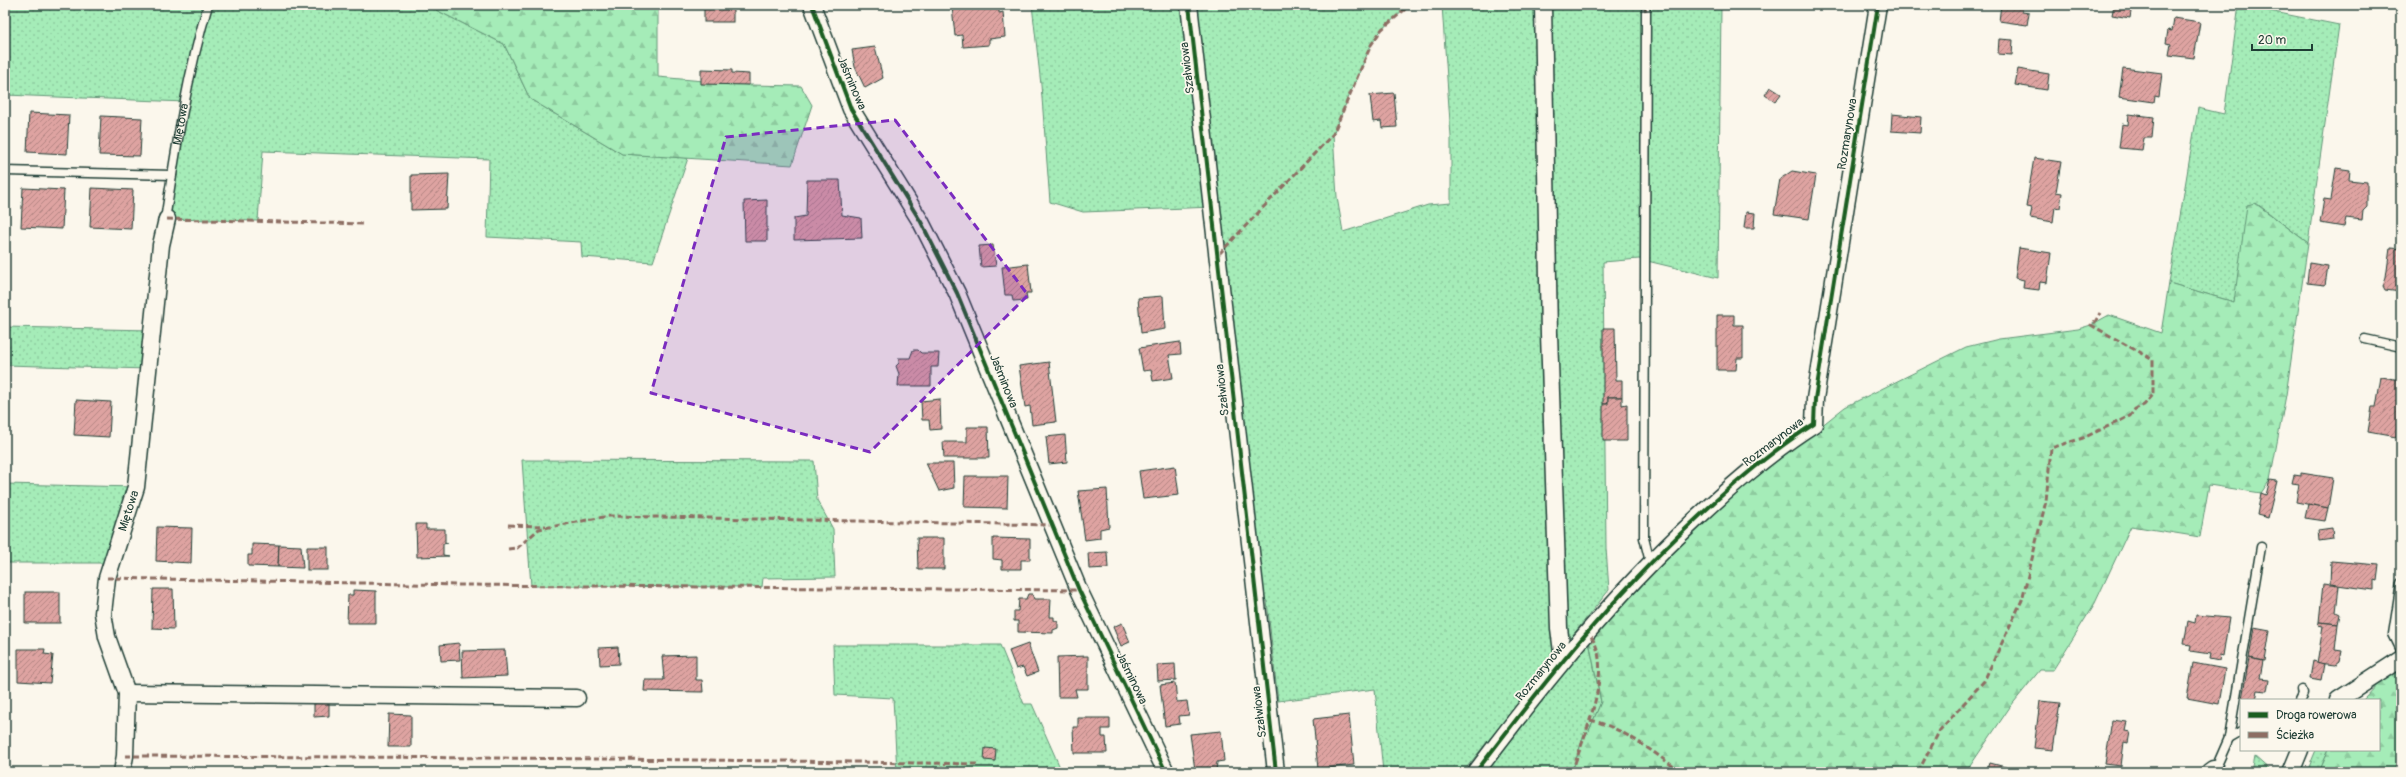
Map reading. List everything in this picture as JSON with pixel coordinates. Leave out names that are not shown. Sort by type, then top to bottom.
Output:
[{"type":"street","name":"Jaśminowa","points":[[812,5],[851,109],[921,222],[957,293],[1079,590],[1166,772]]},
{"type":"street","name":"Szałwiowa","points":[[1189,5],[1276,772]]},
{"type":"street","points":[[1543,5],[1549,334],[1559,628],[1563,660]]},
{"type":"street","name":"Rozmarynowa","points":[[1476,772],[1563,660],[1650,562],[1720,496],[1770,455],[1814,424],[1815,399],[1878,5]]},
{"type":"street","name":"Miętowa","points":[[122,772],[126,756],[127,693],[107,637],[103,613],[108,578],[136,486],[161,245],[167,219]]},
{"type":"street","points":[[2340,699],[2401,659]]},
{"type":"street","points":[[127,693],[577,698]]},
{"type":"street","points":[[2291,772],[2300,751]]},
{"type":"lane","name":"Miętowa","points":[[161,245],[172,175],[200,31],[208,5]]},
{"type":"lane","points":[[1646,11],[1644,538],[1650,562]]},
{"type":"lane","points":[[5,171],[172,175]]},
{"type":"lane","points":[[2365,339],[2401,346]]},
{"type":"lane","points":[[2211,770],[2218,763],[2229,738],[2260,547]]},
{"type":"lane","points":[[2401,583],[2393,634],[2401,650]]},
{"type":"lane","points":[[2300,699],[2303,694],[2302,690]]},
{"type":"lane","points":[[2229,738],[2240,732]]},
{"type":"highlighted area","points":[[895,120],[1028,295],[870,452],[651,393],[726,137]]},
{"type":"green space","points":[[5,5],[437,5],[436,10],[504,44],[530,99],[622,154],[688,158],[653,262],[582,257],[581,242],[487,237],[489,159],[263,151],[258,221],[168,219],[186,102],[5,95]]},
{"type":"green space","points":[[437,5],[658,5],[658,77],[749,85],[801,86],[812,105],[792,165],[622,154],[530,99],[504,44],[436,10]]},
{"type":"green space","points":[[1032,5],[1410,5],[1382,29],[1371,45],[1333,134],[1337,197],[1343,232],[1428,205],[1451,203],[1451,137],[1442,5],[1721,5],[1718,278],[1639,259],[1603,262],[1606,548],[1609,590],[1463,772],[1383,772],[1375,689],[1278,701],[1267,601],[1256,600],[1213,207],[1083,212],[1050,202],[1041,85]]},
{"type":"green space","points":[[2239,5],[2339,25],[2308,243],[2256,203],[2234,302],[2169,283],[2198,108],[2224,114]]},
{"type":"green space","points":[[2255,203],[2308,243],[2286,395],[2270,480],[2261,493],[2209,485],[2200,537],[2131,526],[2095,603],[2053,670],[2040,670],[2010,707],[1966,772],[1572,772],[1583,738],[1589,731],[1601,702],[1589,641],[1645,578],[1717,509],[1845,407],[1966,347],[1999,339],[2078,329],[2091,325],[2109,315],[2161,333],[2169,283],[2234,302],[2247,205]]},
{"type":"green space","points":[[5,327],[151,330],[148,369],[5,365]]},
{"type":"green space","points":[[522,460],[814,461],[817,500],[833,529],[835,577],[763,578],[762,587],[531,586]]},
{"type":"green space","points":[[5,484],[136,487],[113,563],[5,563]]},
{"type":"green space","points":[[1589,641],[1601,702],[1589,731],[1583,738],[1572,772],[1486,772]]},
{"type":"green space","points":[[833,645],[1000,645],[1024,704],[1032,704],[1062,772],[897,772],[893,698],[835,695]]},
{"type":"green space","points":[[2401,668],[2401,772],[2318,772],[2328,751],[2380,751],[2380,699],[2364,699],[2382,680]]},
{"type":"green space","points":[[2316,751],[2328,751],[2318,772],[2307,772]]},
{"type":"green space","points":[[2254,756],[2271,771],[2271,772],[2251,772]]},
{"type":"building","points":[[704,5],[733,5],[733,22],[704,22]]},
{"type":"building","points":[[999,5],[999,13],[1003,12],[1005,37],[989,39],[989,45],[963,47],[962,35],[955,36],[952,6]]},
{"type":"building","points":[[2001,5],[2023,5],[2022,12],[2029,13],[2027,25],[1999,21]]},
{"type":"building","points":[[2114,5],[2132,5],[2130,18],[2112,15]]},
{"type":"building","points":[[2174,18],[2200,22],[2194,58],[2169,55],[2171,44],[2166,43],[2168,30],[2172,31]]},
{"type":"building","points":[[1999,39],[2013,40],[2012,55],[1998,54]]},
{"type":"building","points":[[875,47],[883,78],[865,88],[855,67],[852,50]]},
{"type":"building","points":[[2123,68],[2162,73],[2159,97],[2155,96],[2154,102],[2119,97]]},
{"type":"building","points":[[701,69],[732,70],[732,73],[749,74],[749,85],[701,84]]},
{"type":"building","points":[[2018,69],[2049,74],[2047,90],[2015,85]]},
{"type":"building","points":[[1770,87],[1781,94],[1775,102],[1765,95]]},
{"type":"building","points":[[1394,93],[1397,127],[1382,128],[1381,121],[1373,122],[1370,95]]},
{"type":"building","points":[[29,113],[69,115],[67,154],[27,152]]},
{"type":"building","points":[[1892,114],[1921,117],[1920,133],[1891,131]]},
{"type":"building","points":[[2129,114],[2154,117],[2152,138],[2144,138],[2142,150],[2119,148],[2122,124],[2128,125]]},
{"type":"building","points":[[101,116],[142,118],[140,156],[99,155]]},
{"type":"building","points":[[2034,158],[2061,162],[2056,192],[2062,193],[2060,208],[2055,207],[2053,222],[2030,218],[2032,208],[2026,207]]},
{"type":"building","points":[[2336,168],[2350,170],[2349,180],[2367,182],[2367,207],[2363,211],[2362,220],[2346,218],[2344,227],[2320,223],[2324,199],[2331,200]]},
{"type":"building","points":[[1792,171],[1816,175],[1809,219],[1774,214],[1780,179]]},
{"type":"building","points":[[449,174],[447,209],[411,210],[411,175]]},
{"type":"building","points":[[807,180],[840,180],[842,215],[861,218],[862,238],[794,240],[794,218],[806,216]]},
{"type":"building","points":[[23,188],[64,190],[62,229],[21,227]]},
{"type":"building","points":[[92,188],[133,190],[131,229],[90,227]]},
{"type":"building","points":[[767,200],[767,241],[745,241],[744,201]]},
{"type":"building","points":[[1746,212],[1755,213],[1754,228],[1744,228]]},
{"type":"building","points":[[993,245],[996,266],[981,267],[979,246]]},
{"type":"building","points":[[2019,248],[2051,253],[2047,283],[2040,282],[2039,290],[2023,288],[2024,280],[2015,278]]},
{"type":"building","points":[[2390,248],[2401,249],[2401,292],[2385,290],[2383,286],[2386,278]]},
{"type":"building","points":[[2309,263],[2328,266],[2325,285],[2307,283]]},
{"type":"building","points":[[1028,264],[1031,293],[1026,293],[1027,300],[1013,301],[1012,295],[1005,295],[1002,267]]},
{"type":"building","points":[[1163,296],[1165,329],[1141,333],[1138,298]]},
{"type":"building","points":[[1717,315],[1734,315],[1734,325],[1743,325],[1743,358],[1737,358],[1736,370],[1717,370]]},
{"type":"building","points":[[1603,328],[1615,328],[1616,380],[1622,380],[1622,397],[1608,397],[1608,404],[1603,404]]},
{"type":"building","points":[[1180,342],[1181,354],[1169,355],[1173,378],[1153,381],[1151,370],[1143,371],[1139,348]]},
{"type":"building","points":[[913,350],[918,350],[921,353],[939,353],[938,367],[931,367],[931,386],[898,386],[899,374],[896,366],[899,363],[899,358],[910,358]]},
{"type":"building","points":[[1049,362],[1056,422],[1032,425],[1030,406],[1025,407],[1019,366]]},
{"type":"building","points":[[2381,377],[2401,380],[2401,421],[2399,420],[2396,437],[2368,432],[2372,407],[2376,407]]},
{"type":"building","points":[[1608,397],[1622,397],[1622,405],[1627,404],[1627,441],[1603,441],[1603,404],[1608,404]]},
{"type":"building","points":[[940,399],[941,429],[930,430],[929,420],[922,420],[921,401]]},
{"type":"building","points":[[76,400],[111,402],[109,437],[74,435]]},
{"type":"building","points":[[967,427],[988,427],[989,458],[944,458],[943,442],[967,442]]},
{"type":"building","points":[[1065,435],[1067,462],[1049,464],[1046,437]]},
{"type":"building","points":[[926,463],[953,463],[954,488],[939,491]]},
{"type":"building","points":[[1175,466],[1179,495],[1143,499],[1139,471]]},
{"type":"building","points":[[2301,473],[2333,478],[2328,508],[2296,502],[2299,484],[2292,483],[2294,475],[2301,476]]},
{"type":"building","points":[[965,476],[1008,476],[1007,508],[964,507]]},
{"type":"building","points":[[2270,480],[2277,481],[2268,518],[2257,515],[2261,493],[2266,495]]},
{"type":"building","points":[[1107,489],[1109,527],[1100,529],[1100,538],[1085,540],[1078,491]]},
{"type":"building","points":[[2308,504],[2328,508],[2325,521],[2305,518]]},
{"type":"building","points":[[416,524],[426,524],[426,529],[445,529],[445,543],[448,543],[443,544],[443,555],[449,556],[417,557]]},
{"type":"building","points":[[157,527],[192,528],[191,563],[156,561]]},
{"type":"building","points":[[2332,528],[2333,539],[2319,541],[2318,530]]},
{"type":"building","points":[[917,538],[944,538],[944,569],[918,569]]},
{"type":"building","points":[[993,538],[1030,539],[1030,560],[1021,560],[1021,569],[1002,569],[1002,560],[993,559]]},
{"type":"building","points":[[252,544],[279,545],[278,567],[248,566],[248,555],[252,555]]},
{"type":"building","points":[[279,545],[301,546],[303,568],[278,567]]},
{"type":"building","points":[[307,547],[328,547],[328,570],[307,570]]},
{"type":"building","points":[[1107,552],[1108,568],[1089,569],[1088,553]]},
{"type":"building","points":[[2331,561],[2379,565],[2377,581],[2374,580],[2374,590],[2330,584]]},
{"type":"building","points":[[2323,584],[2339,586],[2336,612],[2340,614],[2338,624],[2319,622]]},
{"type":"building","points":[[153,589],[173,589],[174,629],[152,628]]},
{"type":"building","points":[[353,590],[376,591],[376,623],[347,623],[348,595],[353,595]]},
{"type":"building","points":[[25,592],[60,592],[60,623],[25,623]]},
{"type":"building","points":[[1028,594],[1032,594],[1034,599],[1051,599],[1050,617],[1054,617],[1054,620],[1058,622],[1058,628],[1053,630],[1053,633],[1018,632],[1018,621],[1014,621],[1014,611],[1018,611],[1019,599],[1026,599]]},
{"type":"building","points":[[2196,615],[2229,618],[2223,656],[2220,655],[2219,661],[2209,659],[2210,654],[2190,651],[2191,645],[2184,644],[2188,621],[2195,623]]},
{"type":"building","points":[[2319,622],[2338,624],[2335,650],[2342,651],[2340,661],[2335,665],[2317,663],[2323,627],[2318,626]]},
{"type":"building","points":[[1122,623],[1130,642],[1121,646],[1113,627]]},
{"type":"building","points":[[2254,627],[2270,630],[2265,661],[2249,658]]},
{"type":"building","points":[[459,643],[460,660],[441,661],[440,645]]},
{"type":"building","points":[[1028,644],[1038,672],[1027,676],[1023,667],[1016,669],[1009,651]]},
{"type":"building","points":[[618,647],[619,664],[600,665],[599,648]]},
{"type":"building","points":[[18,649],[45,649],[44,654],[53,655],[50,683],[18,681]]},
{"type":"building","points":[[505,650],[507,676],[463,678],[462,651]]},
{"type":"building","points":[[696,655],[696,680],[702,680],[703,692],[644,691],[645,680],[664,680],[662,656]]},
{"type":"building","points":[[1088,656],[1088,689],[1075,689],[1077,697],[1058,697],[1057,657]]},
{"type":"building","points":[[2249,658],[2263,661],[2260,678],[2269,679],[2267,691],[2258,690],[2256,699],[2242,699]]},
{"type":"building","points":[[2313,661],[2324,664],[2321,680],[2310,678]]},
{"type":"building","points":[[2193,663],[2225,669],[2219,704],[2187,698]]},
{"type":"building","points":[[1175,664],[1176,680],[1158,681],[1157,665]]},
{"type":"building","points":[[1175,683],[1177,702],[1187,701],[1189,715],[1179,716],[1180,724],[1165,726],[1160,685]]},
{"type":"building","points":[[314,700],[329,700],[329,716],[314,717]]},
{"type":"building","points":[[2040,701],[2060,703],[2053,750],[2034,748]]},
{"type":"building","points":[[389,714],[411,715],[411,747],[388,747]]},
{"type":"building","points":[[1349,715],[1354,765],[1318,769],[1313,719]]},
{"type":"building","points":[[1078,718],[1110,718],[1110,729],[1102,729],[1102,737],[1106,737],[1107,753],[1074,753],[1073,727],[1078,727]]},
{"type":"building","points":[[2112,720],[2127,722],[2125,731],[2130,732],[2128,743],[2124,742],[2121,766],[2105,764]]},
{"type":"building","points":[[1221,731],[1224,761],[1217,762],[1216,772],[1209,772],[1207,769],[1195,770],[1190,734]]},
{"type":"building","points":[[985,748],[996,749],[995,761],[984,760]]},
{"type":"building","points":[[1990,763],[2013,769],[2012,772],[1987,772]]},
{"type":"building","points":[[412,769],[412,772],[377,772],[377,771]]},
{"type":"marked path","points":[[1219,254],[1333,134],[1371,45],[1382,29],[1410,5]]},
{"type":"marked path","points":[[1644,5],[1646,11]]},
{"type":"marked path","points":[[167,219],[363,224]]},
{"type":"marked path","points":[[1918,772],[1940,730],[1984,681],[2022,600],[2046,501],[2051,448],[2083,438],[2130,416],[2135,409],[2144,405],[2153,395],[2153,360],[2091,325],[2095,322],[2100,313]]},
{"type":"marked path","points":[[508,549],[517,548],[539,529],[609,516],[1053,525]]},
{"type":"marked path","points":[[508,525],[546,526]]},
{"type":"marked path","points":[[107,578],[461,585],[1079,590]]},
{"type":"marked path","points":[[1572,772],[1593,709],[1599,676],[1599,660],[1596,646],[1588,630]]},
{"type":"marked path","points":[[1590,720],[1603,724],[1626,735],[1649,749],[1681,772]]},
{"type":"marked path","points":[[125,756],[552,758],[978,764]]},
{"type":"cycle path","points":[[812,5],[851,109],[921,222],[957,293],[1079,590],[1166,772]]},
{"type":"cycle path","points":[[1189,5],[1276,772]]},
{"type":"cycle path","points":[[1476,772],[1579,642],[1664,550],[1737,482],[1767,457],[1814,424],[1815,399],[1878,5]]}]
